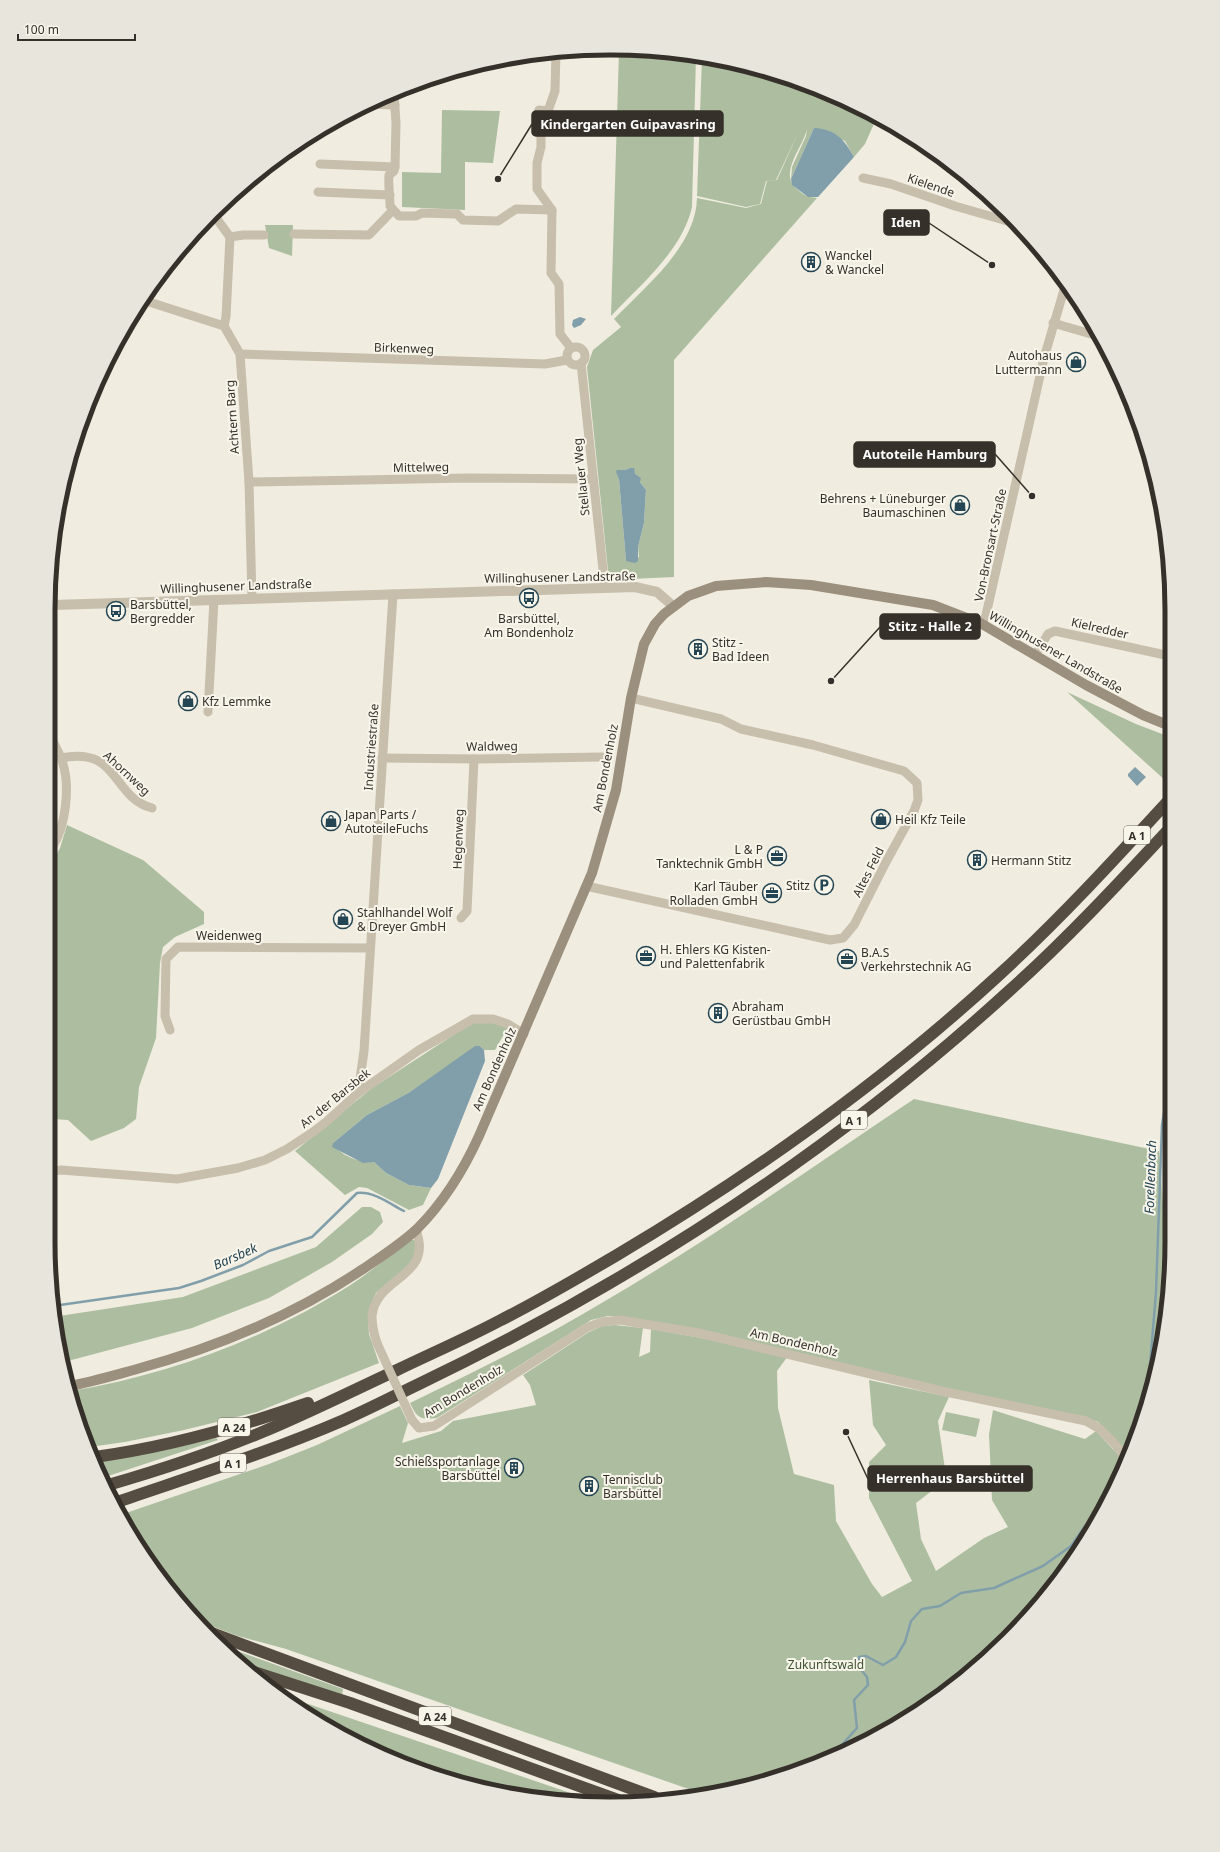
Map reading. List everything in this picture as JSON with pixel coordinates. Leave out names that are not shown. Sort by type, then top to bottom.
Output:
[{"type":"highway","name":"A 1","points":[[111,1484],[171,1465],[260,1433],[370,1382],[502,1320],[584,1275],[681,1217],[812,1128],[864,1089],[1000,974],[1104,871],[1165,804]]},
{"type":"highway","name":"A 1","points":[[119,1502],[194,1477],[344,1420],[491,1350],[576,1303],[656,1256],[824,1143],[954,1040],[1010,990],[1110,892],[1165,833]]},
{"type":"highway","name":"A 24","points":[[98,1457],[124,1454],[189,1439],[275,1415],[370,1382]]},
{"type":"highway","name":"A 24","points":[[221,1636],[648,1796]]},
{"type":"highway","name":"A 24","points":[[263,1675],[350,1703],[610,1797]]},
{"type":"main road","name":"Willinghusener Landstraße","points":[[673,606],[688,596],[716,586],[745,583],[793,583],[933,605],[982,624],[1143,715],[1165,724]]},
{"type":"main road","name":"Am Bondenholz","points":[[416,1230],[438,1205],[472,1151],[524,1034],[592,873],[616,790],[631,698],[644,644],[656,624],[673,606]]},
{"type":"main road","points":[[74,1385],[162,1362],[258,1328],[303,1305],[344,1281],[379,1258],[416,1230]]},
{"type":"street","points":[[556,58],[555,91],[548,111],[539,110],[538,128],[541,136],[541,147],[537,163],[537,189],[552,210],[551,273],[559,284],[560,334],[572,348],[567,353],[567,360],[571,364],[582,364]]},
{"type":"street","points":[[394,99],[395,167],[394,171],[389,175],[390,206],[399,216],[416,216],[422,213],[457,214],[463,220],[498,221],[516,209],[552,210]]},
{"type":"street","points":[[381,105],[395,105]]},
{"type":"street","points":[[320,164],[395,167]]},
{"type":"street","name":"Kielende","points":[[863,178],[890,184],[955,206],[1004,220]]},
{"type":"street","points":[[318,192],[390,195]]},
{"type":"street","points":[[294,234],[369,235],[393,210]]},
{"type":"street","points":[[149,302],[224,326],[226,317],[230,237],[217,219]]},
{"type":"street","points":[[230,237],[243,235],[264,236]]},
{"type":"street","name":"Von-Bronsart-Straße","points":[[982,624],[986,615],[1036,390],[1064,292]]},
{"type":"street","points":[[1054,324],[1092,334]]},
{"type":"street","name":"Achtern Barg","points":[[224,326],[240,354],[249,482],[252,599]]},
{"type":"street","name":"Stellauer Weg","points":[[572,348],[577,346],[582,349],[585,354],[585,359],[582,364],[605,588]]},
{"type":"street","name":"Birkenweg","points":[[240,354],[545,364],[567,360]]},
{"type":"street","name":"Mittelweg","points":[[249,482],[475,478],[593,479]]},
{"type":"street","name":"Willinghusener Landstraße","points":[[55,605],[635,587],[657,592],[664,596],[673,606]]},
{"type":"street","name":"Industriestraße","points":[[358,1093],[364,1051],[393,594]]},
{"type":"street","points":[[208,712],[214,600]]},
{"type":"street","name":"Kielredder","points":[[1035,655],[1048,634],[1055,631],[1165,655]]},
{"type":"street","name":"Altes Feld","points":[[586,886],[830,940],[843,938],[854,926],[862,912],[886,862],[914,811],[918,800],[917,783],[904,771],[814,745],[741,728],[721,719],[631,698]]},
{"type":"street","points":[[55,745],[61,758],[65,776],[64,819],[55,841]]},
{"type":"street","name":"Ahornweg","points":[[61,758],[81,756],[91,757],[102,762],[135,800],[144,806],[152,808]]},
{"type":"street","name":"Waldweg","points":[[382,758],[474,759],[602,757]]},
{"type":"street","name":"Hegenweg","points":[[461,918],[467,912],[474,759]]},
{"type":"street","name":"Weidenweg","points":[[170,1030],[165,1016],[166,959],[178,946],[370,948]]},
{"type":"street","name":"An der Barsbek","points":[[55,1171],[177,1179],[238,1168],[276,1154],[313,1132],[358,1093],[419,1050],[474,1019],[493,1020],[508,1024],[524,1034]]},
{"type":"street","name":"Am Bondenholz","points":[[416,1230],[420,1248],[418,1257],[412,1268],[387,1288],[375,1306],[373,1323],[377,1343],[412,1420],[420,1428],[434,1426],[588,1327],[602,1322],[620,1320],[699,1333],[946,1392],[1086,1421],[1100,1429],[1123,1454]]},
{"type":"green space","points":[[619,55],[646,56],[696,62],[692,207],[687,223],[670,252],[659,266],[611,316]]},
{"type":"green space","points":[[702,63],[754,74],[788,84],[822,97],[875,122],[865,144],[854,157],[845,141],[814,128],[791,179],[792,167],[806,136],[807,129],[793,161],[790,176],[792,184],[800,192],[807,196],[817,198],[674,360],[674,577],[609,580],[587,367],[593,350],[621,327],[614,319],[654,279],[679,249],[688,233],[694,216],[697,198],[746,208],[761,204],[767,181],[777,180],[799,131],[776,180],[766,181],[760,204],[746,207],[697,196]],"holes":[[[630,468],[646,490],[644,523],[638,547],[639,557],[626,561],[619,479],[625,470]]]},
{"type":"green space","points":[[442,110],[500,111],[493,163],[465,162],[465,210],[402,207],[402,172],[441,173]]},
{"type":"green space","points":[[265,225],[293,225],[292,256],[269,248]]},
{"type":"green space","points":[[1067,692],[1136,724],[1165,735],[1165,780]]},
{"type":"green space","points":[[67,825],[143,860],[204,912],[204,924],[175,937],[163,947],[160,963],[156,1038],[139,1087],[136,1119],[124,1128],[91,1141],[68,1120],[55,1119],[55,857],[60,848]]},
{"type":"green space","points":[[475,1021],[494,1023],[508,1027],[495,1050],[484,1050],[480,1046],[410,1092],[367,1115],[333,1143],[340,1152],[345,1155],[357,1160],[374,1162],[386,1173],[409,1185],[431,1188],[423,1205],[409,1210],[367,1188],[359,1187],[345,1195],[295,1151],[372,1088]]},
{"type":"green space","points":[[914,1099],[1159,1151],[1165,1232],[1164,1278],[1160,1314],[1146,1386],[1136,1420],[1125,1450],[1098,1422],[1081,1416],[946,1389],[621,1316],[608,1316],[591,1320],[437,1418],[423,1418],[415,1412],[410,1403],[533,1342],[581,1315],[684,1253]]},
{"type":"green space","points":[[362,1207],[371,1207],[380,1212],[383,1222],[372,1234],[332,1262],[269,1298],[192,1328],[68,1361],[60,1316],[183,1297],[316,1247]]},
{"type":"green space","points":[[409,1240],[414,1240],[416,1242],[416,1256],[409,1265],[376,1293],[370,1306],[368,1317],[369,1334],[379,1363],[257,1412],[184,1430],[125,1442],[94,1446],[75,1390],[107,1384],[179,1365],[250,1338],[284,1323],[317,1305],[349,1286],[380,1264]]},
{"type":"green space","name":"Zukunftswald","points":[[615,1325],[643,1328],[639,1357],[650,1352],[651,1329],[788,1356],[777,1371],[778,1408],[794,1474],[834,1485],[836,1521],[872,1584],[882,1597],[912,1581],[869,1498],[869,1462],[886,1445],[873,1425],[869,1380],[949,1397],[938,1421],[946,1476],[937,1487],[916,1503],[921,1539],[936,1571],[984,1538],[1008,1527],[992,1500],[989,1434],[993,1410],[1085,1439],[1096,1431],[1121,1458],[1091,1520],[1050,1580],[1027,1608],[1002,1634],[976,1659],[948,1682],[888,1723],[822,1755],[788,1768],[754,1778],[692,1790],[286,1649],[238,1636],[210,1625],[170,1580],[125,1513],[269,1464],[317,1445],[400,1406],[408,1423],[402,1443],[441,1431],[453,1421],[536,1405],[530,1385],[523,1375],[589,1332],[603,1326]]},
{"type":"green space","points":[[946,1412],[980,1419],[976,1437],[942,1430]]},
{"type":"green space","points":[[216,1438],[218,1440],[107,1476],[100,1460]]},
{"type":"green space","points":[[235,1650],[343,1689],[342,1696],[255,1668]]},
{"type":"green space","points":[[299,1701],[580,1796],[538,1792],[502,1786],[466,1778],[432,1768],[365,1740],[332,1723]]},
{"type":"water","points":[[814,128],[828,130],[838,136],[854,157],[818,197],[808,197],[792,185],[791,179]]},
{"type":"water","points":[[580,317],[586,319],[581,325],[574,328],[572,325],[573,320]]},
{"type":"water","points":[[634,468],[635,474],[641,478],[640,482],[646,490],[644,523],[638,547],[638,561],[635,563],[626,561],[619,479],[616,472],[617,470],[625,470]]},
{"type":"water","points":[[1135,767],[1146,777],[1137,786],[1128,776],[1128,774]]},
{"type":"water","points":[[475,1046],[480,1046],[484,1050],[485,1061],[438,1179],[431,1188],[409,1185],[386,1173],[374,1162],[363,1163],[332,1147],[333,1143],[367,1115],[410,1092]]},
{"type":"waterway","name":"Forellenbach","points":[[1150,1369],[1156,1292],[1162,1125],[1165,1106]]},
{"type":"waterway","name":"Barsbek","points":[[59,1305],[179,1288],[201,1281],[243,1265],[269,1251],[312,1237],[357,1193],[376,1196],[404,1211]]},
{"type":"waterway","name":"Forellenbach","points":[[840,1747],[857,1728],[854,1700],[868,1685],[867,1677],[858,1666],[859,1657],[866,1656],[883,1665],[896,1657],[905,1642],[911,1621],[922,1609],[940,1606],[961,1593],[994,1588],[1043,1566],[1071,1546],[1090,1521]]},
{"type":"place","name":"Kindergarten Guipavasring","points":[[498,179]]},
{"type":"place","name":"Wanckel & Wanckel","points":[[811,262]]},
{"type":"place","name":"Iden","points":[[992,265]]},
{"type":"place","name":"Autohaus Luttermann","points":[[1076,362]]},
{"type":"place","name":"Autoteile Hamburg","points":[[1032,496]]},
{"type":"place","name":"Behrens + Lüneburger Baumaschinen","points":[[960,505]]},
{"type":"place","name":"Barsbüttel, Am Bondenholz","points":[[529,598]]},
{"type":"place","name":"Barsbüttel, Bergredder","points":[[116,611]]},
{"type":"place","name":"Stitz - Bad Ideen","points":[[698,649]]},
{"type":"place","name":"Stitz - Halle 2","points":[[831,681]]},
{"type":"place","name":"Kfz Lemmke","points":[[188,701]]},
{"type":"place","name":"Heil Kfz Teile","points":[[881,819]]},
{"type":"place","name":"Japan Parts / AutoteileFuchs","points":[[331,821]]},
{"type":"place","name":"L & P Tanktechnik GmbH","points":[[777,856]]},
{"type":"place","name":"Hermann Stitz","points":[[977,860]]},
{"type":"place","name":"Stitz","points":[[824,885]]},
{"type":"place","name":"Karl Täuber Rolladen GmbH","points":[[772,893]]},
{"type":"place","name":"Stahlhandel Wolf & Dreyer GmbH","points":[[343,919]]},
{"type":"place","name":"H. Ehlers KG Kisten- und Palettenfabrik","points":[[646,956]]},
{"type":"place","name":"B.A.S Verkehrstechnik AG","points":[[847,959]]},
{"type":"place","name":"Abraham Gerüstbau GmbH","points":[[718,1013]]},
{"type":"place","name":"Herrenhaus Barsbüttel","points":[[846,1432]]},
{"type":"place","name":"Schießsportanlage Barsbüttel","points":[[514,1468]]},
{"type":"place","name":"Tennisclub Barsbüttel","points":[[589,1486]]}]
